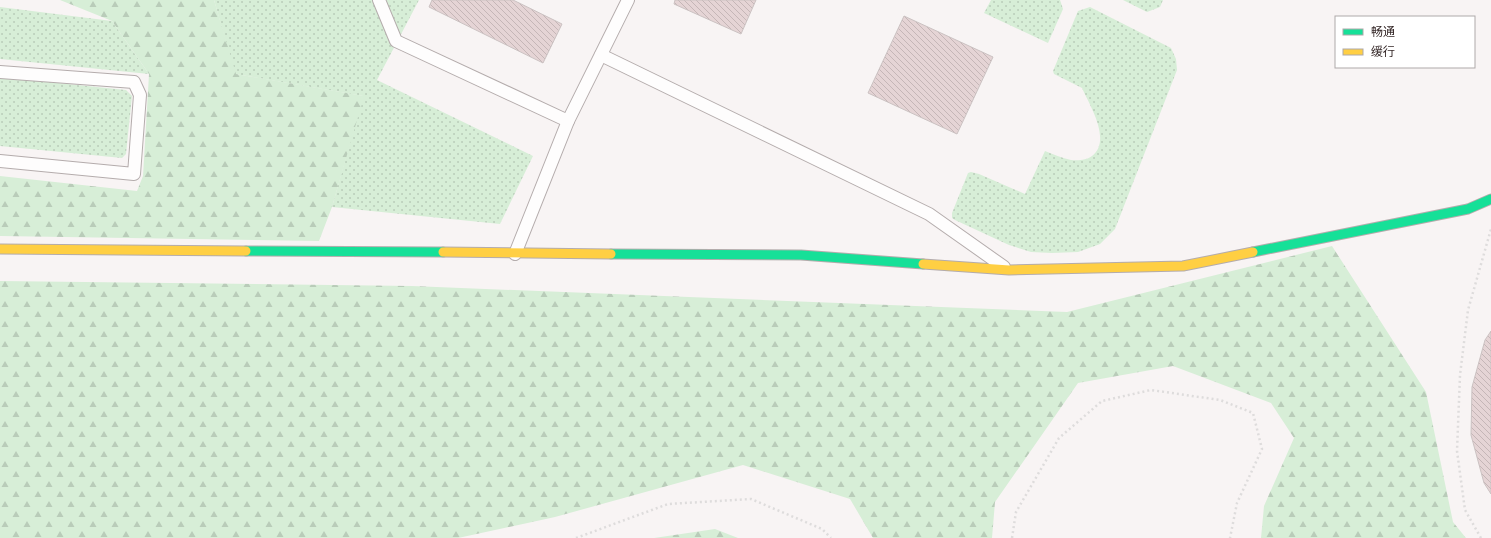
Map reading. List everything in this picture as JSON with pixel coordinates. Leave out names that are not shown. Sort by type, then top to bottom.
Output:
[{"type":"street","points":[[0,249],[801,255],[1009,270],[1183,266],[1468,209],[1491,199]]},
{"type":"lane","points":[[379,0],[396,41],[568,122]]},
{"type":"lane","points":[[516,254],[568,122],[628,0]]},
{"type":"lane","points":[[601,55],[929,214],[1009,270]]},
{"type":"lane","points":[[0,72],[134,82],[140,95],[134,174],[0,161]]},
{"type":"path","points":[[1481,538],[1465,510],[1456,451],[1460,375],[1468,310],[1491,229]]},
{"type":"path","points":[[1012,538],[1016,512],[1059,438],[1102,401],[1151,390],[1220,400],[1253,413],[1262,449],[1237,503],[1230,538]]},
{"type":"path","points":[[576,538],[668,504],[751,499],[822,529],[831,538]]},
{"type":"green space","points":[[60,0],[214,0],[236,74],[364,96],[332,207],[319,241],[0,236],[0,176],[137,191],[143,176],[149,74],[112,21]]},
{"type":"green space","points":[[214,0],[419,0],[377,80],[533,156],[500,224],[332,207],[363,96],[235,74]]},
{"type":"green space","points":[[991,0],[1060,0],[1063,9],[1048,43],[984,13]]},
{"type":"green space","points":[[1123,0],[1163,0],[1160,7],[1147,12]]},
{"type":"green space","points":[[0,7],[112,21],[149,74],[0,59]]},
{"type":"green space","points":[[1090,7],[1171,48],[1176,59],[1177,70],[1115,229],[1100,244],[1078,252],[1031,252],[1009,245],[955,220],[952,218],[952,213],[968,173],[971,172],[979,174],[1025,194],[1045,151],[1071,160],[1077,160],[1092,156],[1098,149],[1100,132],[1098,123],[1082,88],[1054,74],[1053,71],[1078,11]]},
{"type":"green space","points":[[0,77],[126,90],[132,96],[126,154],[122,158],[0,146]]},
{"type":"green space","points":[[1332,246],[1426,392],[1453,522],[1466,538],[1261,538],[1264,506],[1294,438],[1271,403],[1173,366],[1078,383],[995,502],[992,538],[873,538],[850,499],[743,465],[555,517],[458,538],[0,538],[0,281],[412,286],[1067,312]]},
{"type":"green space","points":[[715,529],[738,538],[654,538]]},
{"type":"building","points":[[432,0],[513,0],[562,24],[543,63],[429,7]]},
{"type":"building","points":[[675,0],[756,0],[741,34],[674,4]]},
{"type":"building","points":[[904,16],[993,57],[957,134],[868,93]]},
{"type":"building","points":[[1491,331],[1491,494],[1484,483],[1471,435],[1472,387],[1485,340]]},
{"type":"traffic: fast","points":[[1253,252],[1468,209],[1491,199]]},
{"type":"traffic: fast","points":[[246,251],[443,252]]},
{"type":"traffic: fast","points":[[611,254],[801,255],[923,264]]},
{"type":"traffic: slow","points":[[0,249],[246,251]]},
{"type":"traffic: slow","points":[[443,252],[611,254]]},
{"type":"traffic: slow","points":[[923,264],[1009,270],[1183,266],[1253,252]]}]
